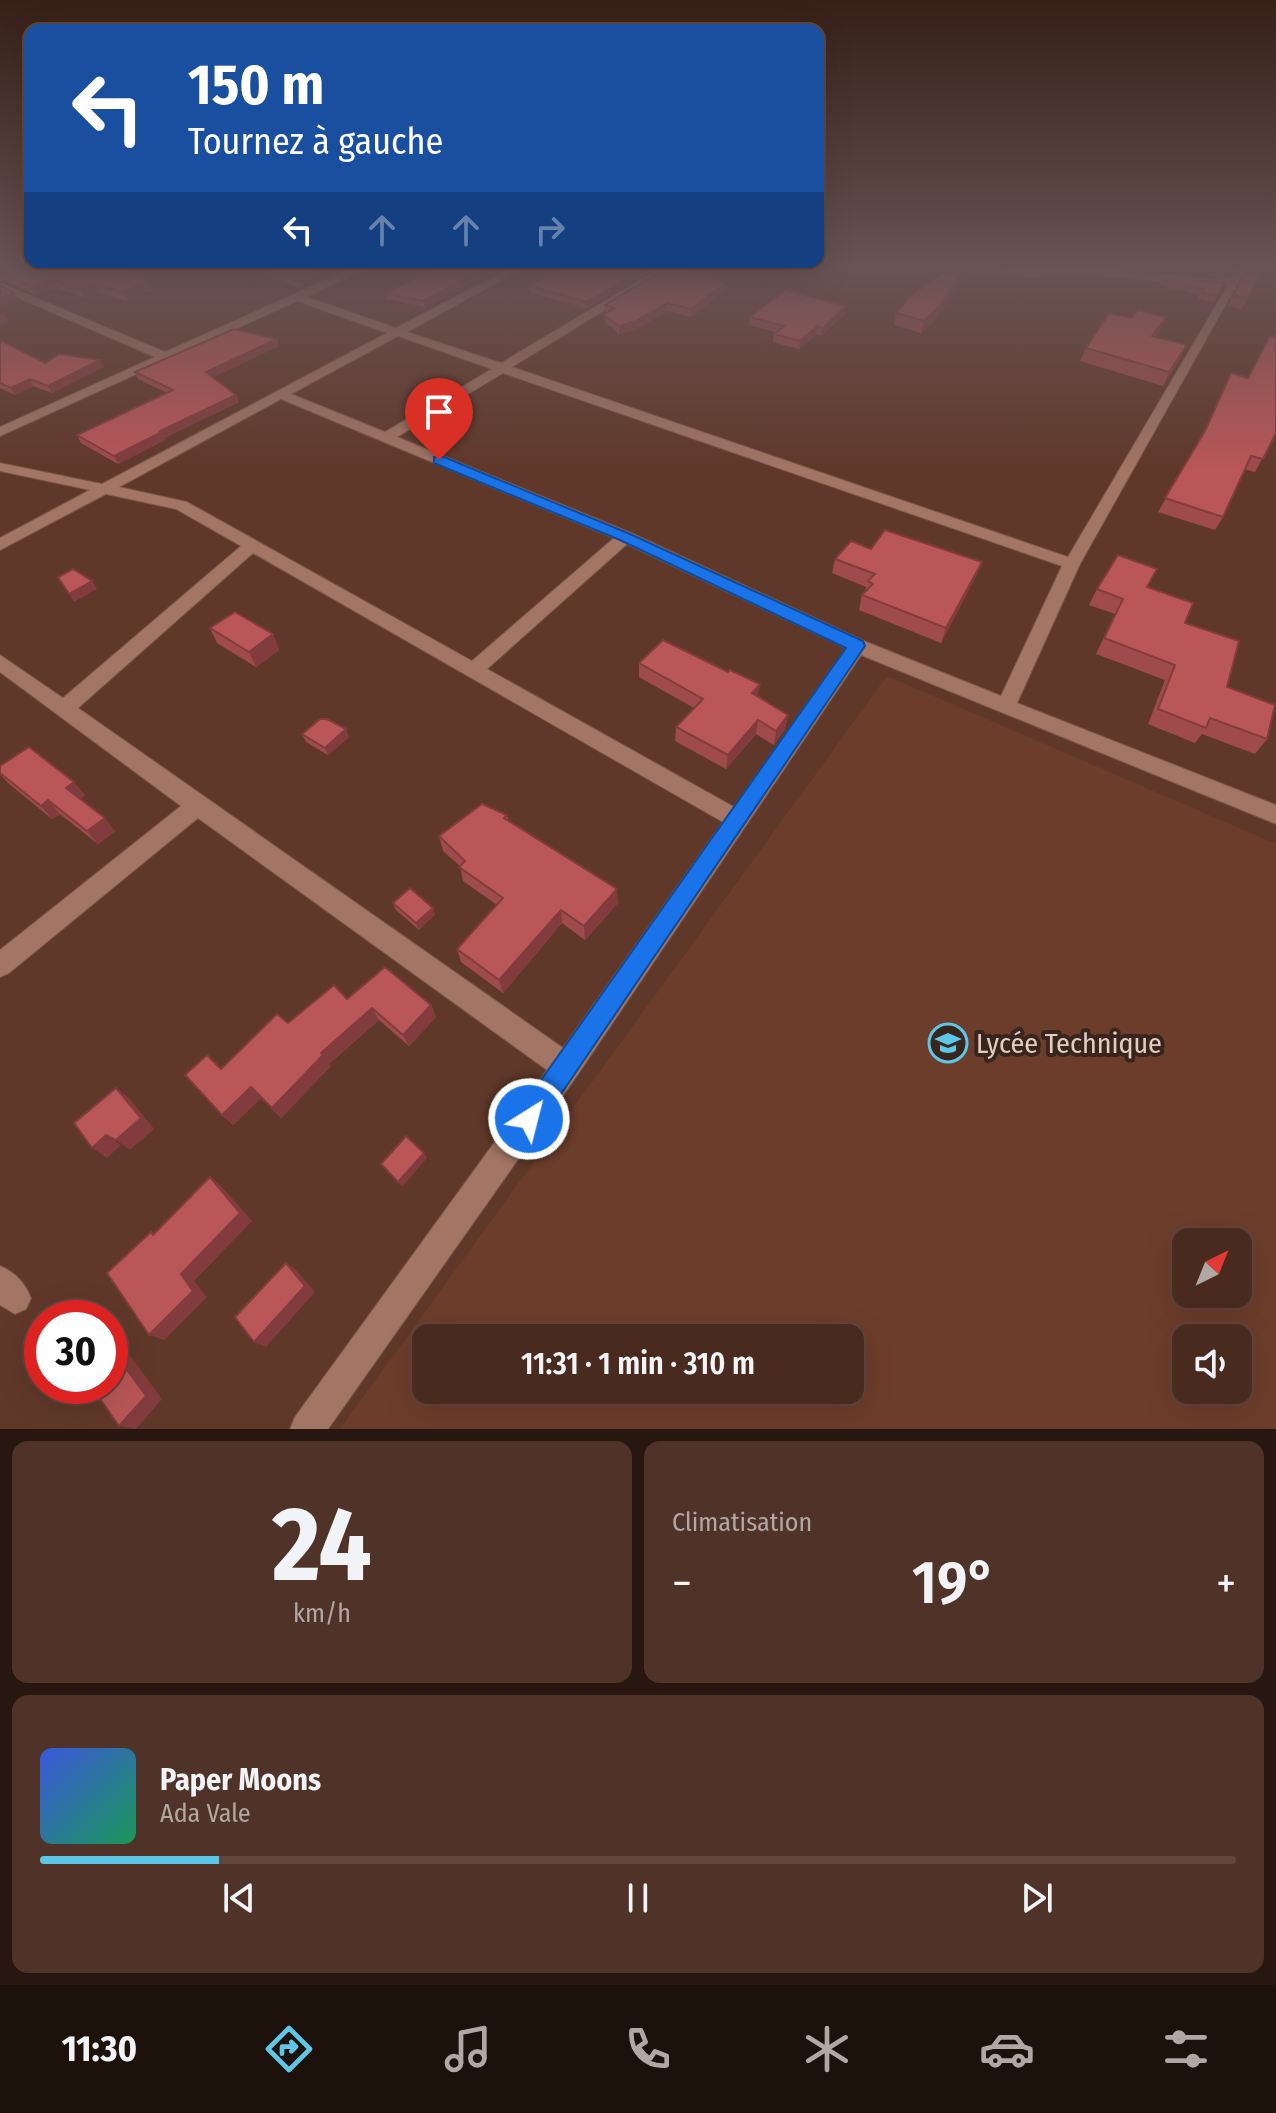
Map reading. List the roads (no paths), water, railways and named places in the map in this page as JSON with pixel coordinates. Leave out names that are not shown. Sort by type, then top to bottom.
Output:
[{"type":"street","points":[[119,337],[166,357]]},
{"type":"street","points":[[0,432],[211,337]]},
{"type":"street","points":[[0,545],[101,488],[393,337]]},
{"type":"street","points":[[411,337],[1072,564]]},
{"type":"street","points":[[386,438],[552,337]]},
{"type":"street","points":[[1006,706],[1072,564],[1203,337]]},
{"type":"street","points":[[280,394],[625,537],[857,646],[1276,815]]},
{"type":"street","points":[[0,467],[181,505],[738,820]]},
{"type":"street","points":[[474,670],[625,537]]},
{"type":"street","points":[[65,708],[252,545]]},
{"type":"street","points":[[307,1429],[566,1067],[857,646]]},
{"type":"street","points":[[0,662],[197,806],[566,1067]]},
{"type":"street","points":[[0,965],[197,806]]},
{"type":"place","name":"Lycée Technique","points":[[948,1043]]}]
